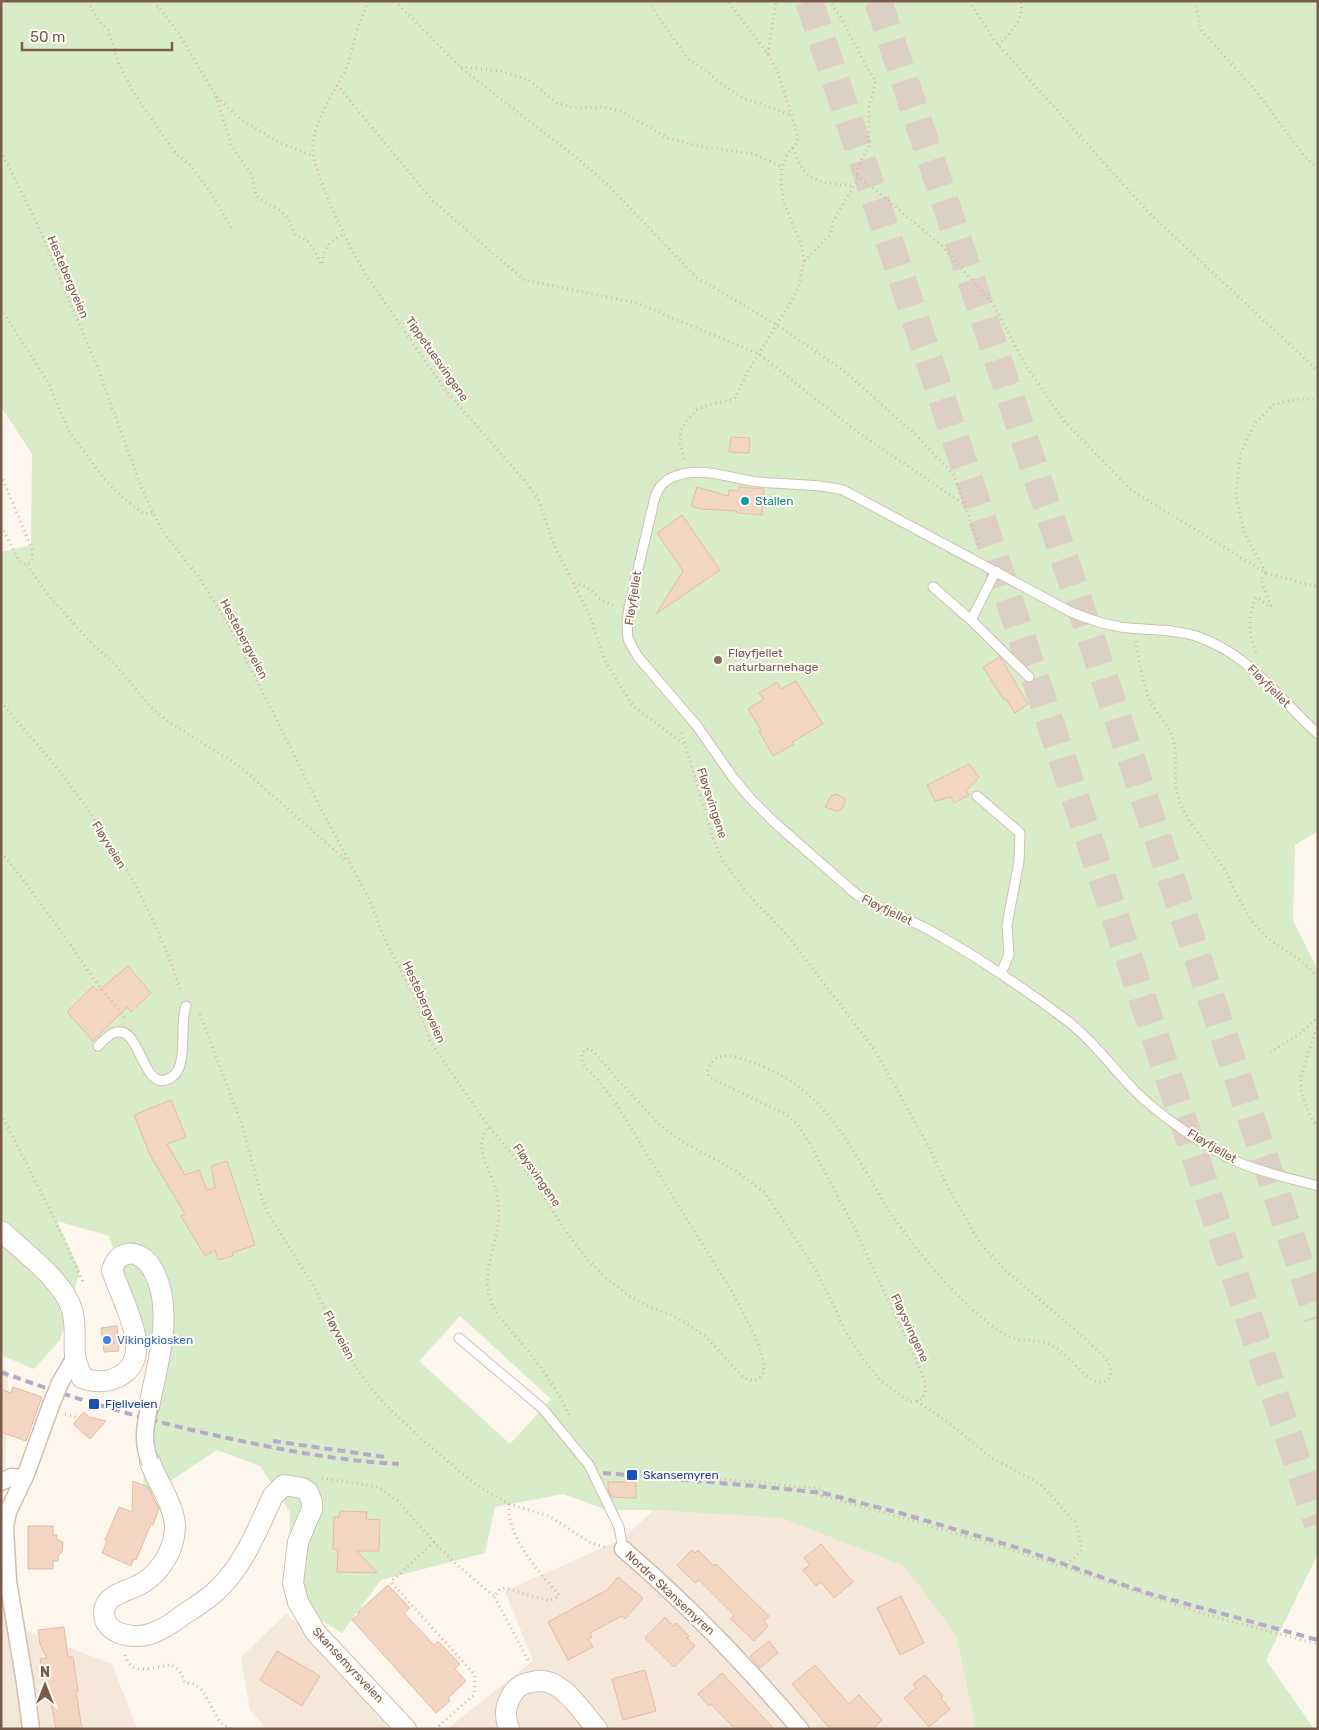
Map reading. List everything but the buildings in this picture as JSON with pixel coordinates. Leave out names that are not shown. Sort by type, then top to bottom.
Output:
[{"type":"street","points":[[1,1231],[42,1269],[66,1296],[73,1311],[76,1328],[75,1357],[60,1383],[24,1478],[8,1512],[4,1527],[8,1581],[25,1683],[30,1729]]},
{"type":"street","name":"Skansemyrsveien","points":[[75,1357],[82,1378],[94,1382],[105,1382],[117,1378],[129,1370],[135,1360],[137,1349],[136,1336],[112,1270],[115,1262],[121,1256],[129,1254],[138,1255],[147,1261],[154,1272],[164,1308],[164,1327],[144,1439],[145,1451],[170,1506],[175,1525],[165,1560],[147,1581],[112,1597],[105,1608],[106,1624],[115,1632],[127,1634],[149,1634],[172,1624],[215,1592],[244,1557],[273,1496],[279,1488],[284,1485],[302,1488],[308,1492],[312,1502],[312,1509],[298,1542],[293,1583],[298,1602],[316,1633],[406,1729]]},
{"type":"street","points":[[1,1482],[11,1477],[24,1478]]},
{"type":"street","name":"Nordre Skansemyren","points":[[623,1550],[669,1590],[717,1637],[800,1729]]},
{"type":"street","points":[[509,1729],[505,1718],[507,1701],[519,1686],[539,1680],[551,1683],[563,1690],[597,1729]]},
{"type":"lane","name":"Fløyfjellet","points":[[1318,734],[1257,672],[1244,661],[1218,645],[1172,630],[1114,626],[1093,621],[844,490],[824,485],[759,482],[706,472],[688,473],[671,478],[659,488],[655,497],[629,606],[628,639],[638,657],[697,726],[734,779],[750,798],[775,823],[856,894],[885,911],[928,930],[1001,974],[1063,1017],[1083,1033],[1135,1091],[1154,1108],[1199,1139],[1243,1164],[1318,1186]]},
{"type":"lane","points":[[971,620],[992,569]]},
{"type":"lane","points":[[933,587],[971,620],[1029,677]]},
{"type":"lane","points":[[977,796],[1020,833],[1019,860],[1007,925],[1009,954],[1001,974]]},
{"type":"lane","points":[[98,1046],[112,1034],[125,1033],[134,1042],[147,1070],[153,1076],[166,1080],[178,1073],[182,1023],[186,1006]]},
{"type":"lane","name":"Nordre Skansemyren","points":[[459,1338],[543,1409],[590,1465],[619,1527],[623,1550]]},
{"type":"path","points":[[88,1],[98,20],[108,30],[119,64],[132,90],[176,154],[190,165],[212,195],[233,230]]},
{"type":"path","points":[[154,1],[179,34],[216,96],[232,146],[252,176],[256,195],[288,218],[294,235],[301,237],[315,249],[322,265],[328,245],[332,240],[344,234]]},
{"type":"path","name":"Tippetuesvingene","points":[[368,1],[348,64],[314,135],[314,156],[321,179],[344,234],[354,257],[446,391],[525,481],[538,499],[555,547],[589,614],[605,661],[633,706],[684,744]]},
{"type":"path","points":[[396,1],[460,67],[608,185],[696,277],[777,325],[844,371],[916,435],[954,475],[992,569]]},
{"type":"path","points":[[650,1],[653,9],[688,59],[743,98],[791,115]]},
{"type":"path","points":[[768,54],[776,1]]},
{"type":"path","points":[[804,261],[831,234],[833,222],[853,186],[858,166],[870,145],[868,137],[869,106],[876,81],[840,16],[829,1]]},
{"type":"path","points":[[969,1],[998,45],[1148,212],[1318,371]]},
{"type":"path","points":[[998,45],[1018,24],[1022,7],[1021,1]]},
{"type":"path","points":[[1195,1],[1201,30],[1256,92],[1304,156],[1318,168]]},
{"type":"path","points":[[688,473],[680,444],[681,430],[698,410],[712,404],[734,399],[798,288],[804,261],[800,244],[783,201],[781,179],[782,166],[786,156],[797,143],[798,137],[778,72],[768,54],[730,2]]},
{"type":"path","points":[[460,67],[501,71],[529,80],[558,102],[574,108],[602,107],[622,110],[668,138],[698,146],[754,154],[782,166]]},
{"type":"path","points":[[337,85],[433,201],[524,280],[637,303],[759,354],[856,431],[965,505]]},
{"type":"path","points":[[216,96],[240,119],[282,144],[314,156]]},
{"type":"path","points":[[793,148],[799,166],[812,179],[829,184],[853,186]]},
{"type":"path","name":"Hestebergveien","points":[[1,151],[36,222],[97,366],[142,489],[153,513],[165,535],[198,576],[230,627],[369,899],[386,942],[413,992],[431,1043],[489,1127]]},
{"type":"path","points":[[857,175],[941,245],[993,304],[1028,369],[1064,421],[1131,490],[1266,573],[1318,587]]},
{"type":"path","points":[[1,309],[48,382],[68,429],[104,479],[122,497],[144,514],[153,513]]},
{"type":"path","points":[[1266,573],[1244,534],[1236,495],[1240,455],[1255,423],[1274,404],[1299,399],[1318,399]]},
{"type":"path","points":[[1,475],[32,549],[33,556],[31,562],[27,565]]},
{"type":"path","points":[[1,525],[20,561],[27,565],[49,596],[94,646],[112,661],[151,707],[169,722],[238,765],[350,864]]},
{"type":"path","points":[[1257,672],[1258,658],[1250,639],[1250,614],[1257,598],[1271,606],[1261,580],[1266,573]]},
{"type":"path","points":[[573,582],[587,587],[611,606],[619,608],[629,606]]},
{"type":"path","points":[[1133,628],[1143,680],[1150,701],[1173,737],[1178,796],[1188,819],[1222,866],[1258,928],[1275,944],[1312,969],[1318,978]]},
{"type":"path","name":"Fløysvingene","points":[[489,1127],[526,1172],[572,1240],[607,1279],[644,1305],[674,1316],[706,1337],[744,1378],[754,1381],[760,1377],[764,1372],[761,1350],[732,1292],[616,1104],[582,1060],[582,1054],[585,1050],[590,1049],[596,1052],[618,1080],[660,1124],[678,1139],[736,1171],[765,1193],[814,1267],[845,1331],[864,1360],[880,1380],[909,1402],[923,1398],[926,1389],[923,1375],[913,1352],[854,1227],[809,1142],[797,1124],[787,1115],[709,1077],[707,1072],[709,1065],[720,1056],[730,1055],[749,1061],[776,1072],[797,1085],[828,1113],[894,1218],[951,1288],[989,1324],[1017,1339],[1038,1340],[1055,1347],[1083,1373],[1097,1382],[1108,1380],[1111,1374],[1110,1366],[1105,1358],[1004,1269],[980,1242],[946,1184],[928,1147],[874,1050],[788,936],[747,893],[722,860],[713,838],[684,744],[674,700]]},
{"type":"path","name":"Fløyveien","points":[[1,702],[51,761],[121,861],[164,945],[186,1006],[192,1006],[199,1012],[243,1128],[262,1199],[314,1287],[356,1368],[384,1403],[423,1440],[483,1490],[509,1504],[549,1516],[592,1543],[623,1550]]},
{"type":"path","points":[[1,853],[23,879],[93,978],[123,1015],[126,1022],[125,1033]]},
{"type":"path","points":[[1270,1052],[1300,1034],[1318,1017]]},
{"type":"path","points":[[1318,1023],[1302,1070],[1301,1092],[1308,1113],[1318,1128]]},
{"type":"path","points":[[1,1114],[51,1212],[85,1290]]},
{"type":"path","points":[[489,1127],[482,1138],[481,1149],[496,1190],[499,1209],[498,1229],[488,1270],[490,1300],[497,1314],[536,1362],[569,1416]]},
{"type":"path","points":[[917,1401],[949,1423],[992,1458],[1040,1484],[1076,1523],[1082,1550],[1074,1559],[1068,1562],[1066,1568]]},
{"type":"path","points":[[640,1472],[823,1490],[822,1496],[921,1523],[1066,1568],[1207,1616],[1318,1644]]},
{"type":"path","points":[[316,1478],[378,1487],[398,1500],[434,1542],[456,1564],[494,1596],[539,1680]]},
{"type":"path","points":[[494,1596],[500,1589],[505,1588],[549,1601],[559,1595],[519,1542],[509,1520],[509,1504]]},
{"type":"path","points":[[434,1542],[390,1582],[475,1675],[474,1695],[435,1729]]},
{"type":"path","points":[[127,1634],[124,1655],[128,1663],[134,1668],[143,1669],[172,1665],[180,1671],[185,1683],[194,1684],[202,1690],[219,1720],[223,1725],[232,1729]]},
{"type":"shaded area","points":[[1,1368],[8,1371],[5,1474],[1,1490]]},
{"type":"shaded area","points":[[654,1510],[781,1518],[904,1566],[956,1635],[976,1729],[447,1729],[533,1661],[505,1591],[622,1539]]},
{"type":"shaded area","points":[[1,1603],[16,1627],[112,1664],[137,1729],[1,1729]]},
{"type":"shaded area","points":[[286,1614],[348,1661],[393,1729],[267,1729],[250,1710],[241,1657]]},
{"type":"green space","points":[[1,1],[1318,1],[1318,831],[1295,845],[1293,920],[1318,970],[1318,1554],[1266,1660],[1314,1729],[976,1729],[956,1635],[904,1566],[781,1518],[654,1510],[607,1510],[563,1494],[495,1507],[485,1553],[381,1580],[342,1633],[289,1600],[290,1512],[260,1466],[217,1450],[142,1500],[152,1357],[109,1236],[57,1221],[80,1271],[60,1340],[34,1369],[1,1355],[1,552],[31,545],[32,454],[1,407]],"holes":[[[460,1316],[551,1399],[510,1444],[419,1361]]]},
{"type":"tunnel","points":[[809,1],[1318,1524]]},
{"type":"tunnel","points":[[878,1],[1318,1318]]},
{"type":"railway","points":[[1,1372],[111,1409],[195,1431],[311,1454],[399,1464]]},
{"type":"railway","points":[[273,1441],[385,1457]]},
{"type":"railway","points":[[603,1473],[823,1493],[900,1513],[1015,1547],[1147,1593],[1318,1640]]},
{"type":"place","name":"Stallen","points":[[745,501]]},
{"type":"place","name":"Fløyfjellet naturbarnehage","points":[[718,660]]},
{"type":"place","name":"Vikingkiosken","points":[[107,1340]]},
{"type":"place","name":"Fjellveien","points":[[94,1404]]},
{"type":"place","name":"Skansemyren","points":[[632,1475]]}]
